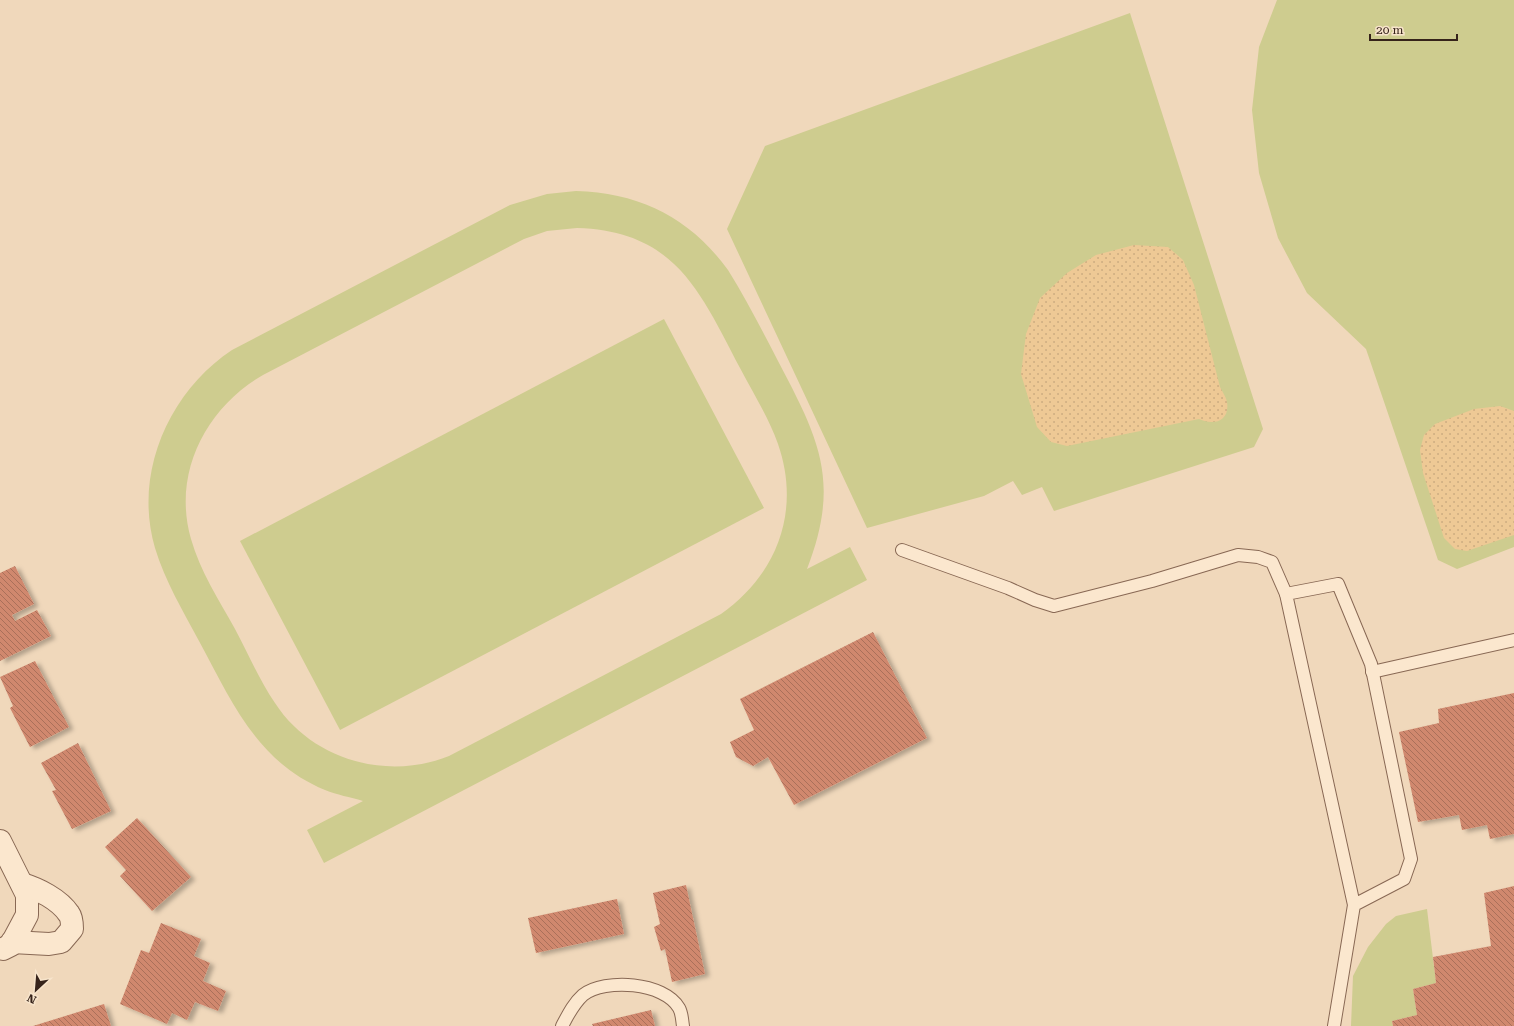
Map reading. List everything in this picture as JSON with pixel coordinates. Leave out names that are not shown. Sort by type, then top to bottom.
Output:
[{"type":"street","points":[[0,841],[27,895],[27,915],[6,946]]},
{"type":"street","points":[[6,946],[61,942],[72,929],[70,915],[62,905],[34,888],[22,884]]},
{"type":"lane","points":[[902,550],[1054,606],[1152,581],[1238,555],[1258,556],[1272,562],[1286,594],[1354,905],[1334,1026]]},
{"type":"lane","points":[[1286,594],[1338,584],[1372,672],[1412,859],[1404,880],[1354,905]]},
{"type":"lane","points":[[1372,672],[1514,640]]},
{"type":"lane","points":[[562,1026],[572,1006],[584,994],[599,988],[626,984],[644,986],[675,1002],[680,1009],[683,1026]]},
{"type":"shaded area","points":[[1277,0],[1514,0],[1514,547],[1457,569],[1438,560],[1366,349],[1307,293],[1278,238],[1259,173],[1252,110],[1259,47]]},
{"type":"shaded area","points":[[1130,13],[1263,429],[1254,447],[1054,511],[1042,487],[1022,495],[1013,481],[984,496],[867,528],[727,229],[765,146]]},
{"type":"shaded area","points":[[576,191],[600,193],[643,203],[680,223],[697,236],[728,270],[754,315],[805,414],[821,461],[824,485],[823,510],[817,538],[807,569],[850,547],[867,580],[324,863],[307,830],[363,801],[325,790],[301,778],[281,763],[264,747],[235,708],[175,596],[159,560],[149,520],[149,491],[153,463],[162,437],[174,411],[190,388],[210,367],[232,350],[510,205],[547,194]],"holes":[[[577,228],[611,232],[639,240],[662,254],[681,271],[697,291],[712,314],[770,425],[778,444],[784,469],[787,493],[785,516],[780,539],[770,560],[757,580],[741,598],[721,614],[449,756],[425,763],[401,766],[376,765],[353,760],[330,751],[309,739],[291,723],[275,703],[259,676],[199,562],[191,539],[186,514],[186,490],[190,467],[198,445],[210,424],[225,405],[243,389],[263,375],[524,239],[547,231]]]},
{"type":"shaded area","points":[[664,319],[764,508],[340,730],[240,541]]},
{"type":"shaded area","points":[[1427,909],[1436,983],[1413,989],[1417,1015],[1392,1021],[1393,1026],[1351,1026],[1353,976],[1368,947],[1386,924],[1396,916]]},
{"type":"sand","points":[[1134,245],[1168,247],[1183,260],[1194,285],[1220,387],[1227,402],[1226,414],[1223,418],[1215,422],[1199,419],[1067,446],[1051,442],[1037,427],[1021,374],[1026,334],[1040,298],[1067,273],[1096,255]]},
{"type":"sand","points":[[1500,406],[1514,411],[1514,535],[1467,551],[1455,549],[1444,538],[1423,473],[1420,450],[1424,435],[1435,424],[1474,409]]},
{"type":"building","points":[[15,566],[34,604],[12,615],[15,621],[37,610],[51,636],[0,661],[0,573]]},
{"type":"building","points":[[873,632],[927,738],[794,805],[768,757],[753,766],[736,757],[730,742],[754,730],[740,699]]},
{"type":"building","points":[[35,661],[69,727],[30,747],[10,708],[13,706],[0,677]]},
{"type":"building","points":[[1514,693],[1514,834],[1490,839],[1487,825],[1462,830],[1459,815],[1418,822],[1399,732],[1439,723],[1438,709]]},
{"type":"building","points":[[78,743],[111,811],[72,829],[52,791],[56,790],[41,763]]},
{"type":"building","points":[[137,818],[191,877],[152,911],[120,876],[126,870],[105,847]]},
{"type":"building","points":[[686,885],[705,974],[672,982],[665,949],[661,951],[654,927],[660,924],[653,893]]},
{"type":"building","points":[[1514,886],[1514,1026],[1393,1026],[1392,1021],[1417,1015],[1413,989],[1436,983],[1433,957],[1491,946],[1484,893]]},
{"type":"building","points":[[617,899],[624,934],[536,953],[528,918]]},
{"type":"building","points":[[161,923],[201,939],[194,956],[210,963],[203,981],[226,991],[218,1011],[195,1002],[187,1020],[172,1013],[167,1024],[120,1004],[141,950],[149,953]]},
{"type":"building","points":[[104,1004],[111,1026],[33,1026]]},
{"type":"building","points":[[651,1010],[655,1026],[593,1026],[592,1024]]}]
